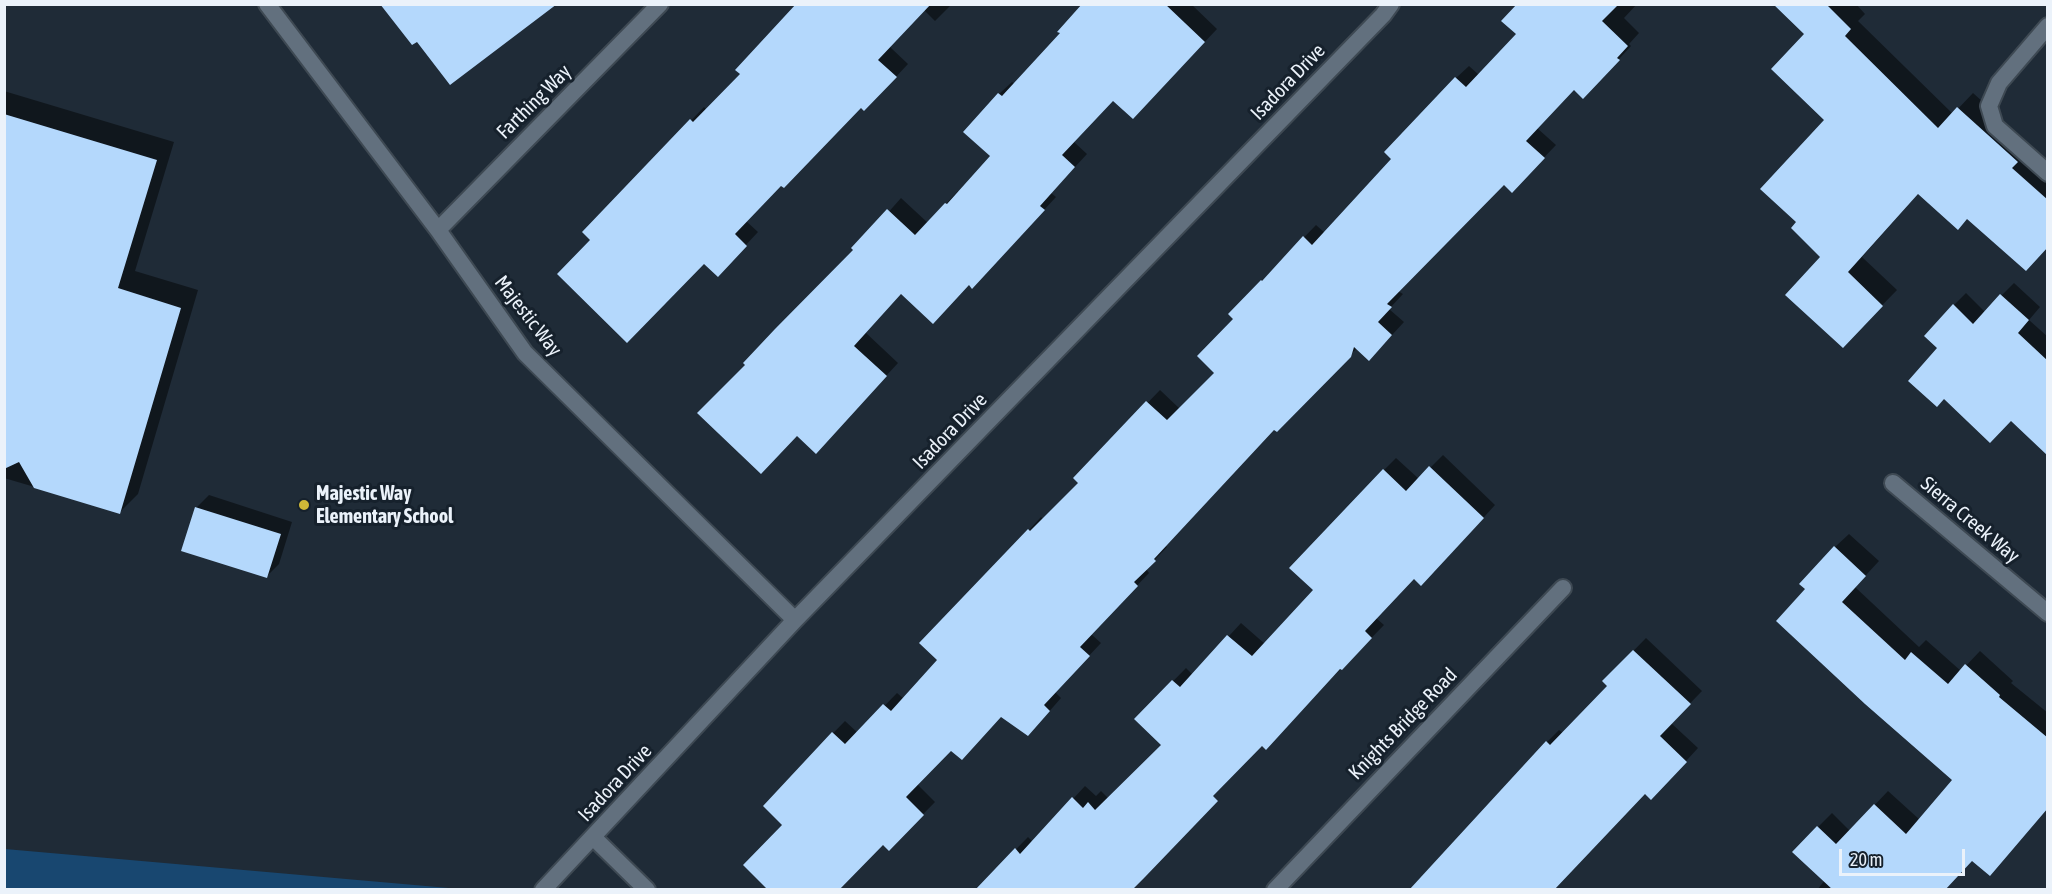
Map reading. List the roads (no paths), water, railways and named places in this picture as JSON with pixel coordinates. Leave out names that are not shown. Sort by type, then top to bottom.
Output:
[{"type":"street","name":"Majestic Way","points":[[267,4],[438,230],[525,353],[795,620]]},
{"type":"street","name":"Farthing Way","points":[[438,230],[660,4]]},
{"type":"street","name":"Isadora Drive","points":[[543,890],[795,620],[1391,4]]},
{"type":"street","points":[[2048,26],[1999,83],[1989,106],[1995,126],[2048,173]]},
{"type":"street","name":"Sierra Creek Way","points":[[1893,483],[2048,613]]},
{"type":"street","name":"Knights Bridge Road","points":[[1275,890],[1563,588]]},
{"type":"street","points":[[593,837],[647,890]]},
{"type":"place","name":"Majestic Way Elementary School","points":[[304,505]]}]
